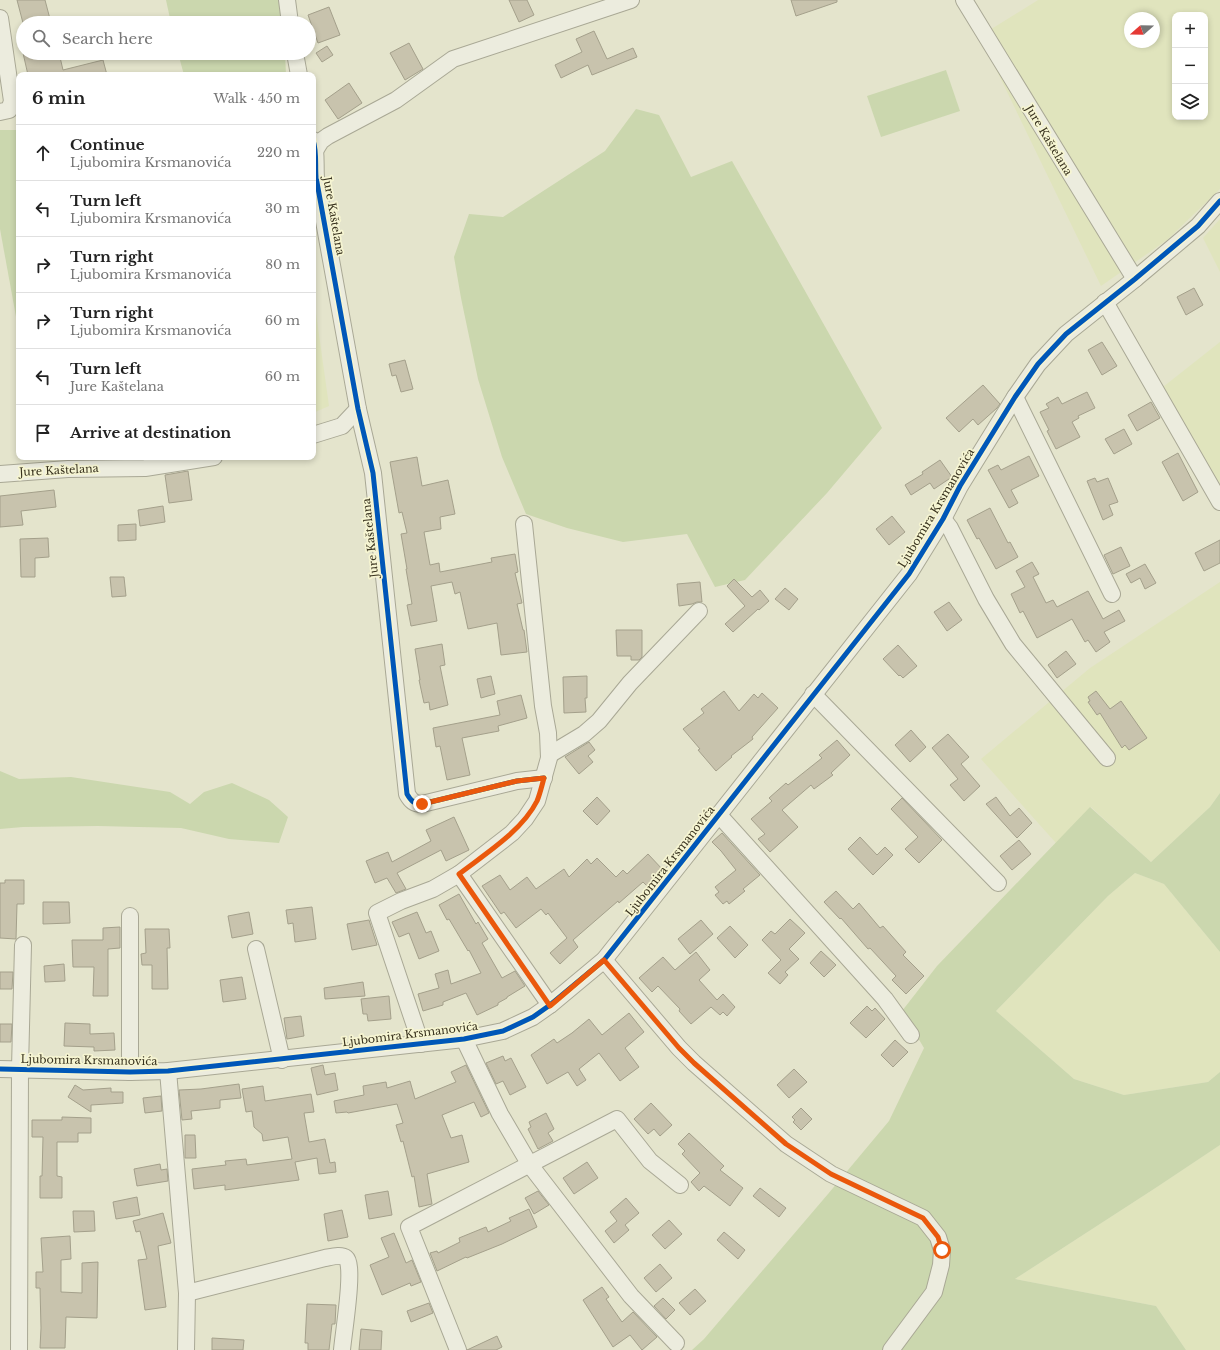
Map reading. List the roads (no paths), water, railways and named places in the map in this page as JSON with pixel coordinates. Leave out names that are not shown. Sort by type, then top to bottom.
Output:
[{"type":"street","points":[[287,0],[289,16]]},
{"type":"street","name":"Jure Kaštelana","points":[[316,144],[396,100],[453,59],[631,0]]},
{"type":"street","name":"Jure Kaštelana","points":[[964,0],[1135,279]]},
{"type":"street","points":[[0,18],[12,101],[9,110],[0,112]]},
{"type":"street","points":[[296,60],[298,72]]},
{"type":"street","name":"Jure Kaštelana","points":[[316,177],[358,409],[373,473],[407,794],[416,804],[422,804],[517,781],[544,778]]},
{"type":"street","name":"Ljubomira Krsmanovića","points":[[0,1069],[20,1068],[130,1072],[168,1071],[282,1060],[490,1035],[516,1026],[550,1006],[604,960],[900,585],[943,519],[960,486],[1015,396],[1038,364],[1066,334],[1198,226],[1220,201]]},
{"type":"street","points":[[1105,302],[1220,502]]},
{"type":"street","points":[[1015,396],[1112,594]]},
{"type":"street","points":[[316,435],[342,426],[358,409]]},
{"type":"street","points":[[342,426],[354,429],[364,435]]},
{"type":"street","name":"Jure Kaštelana","points":[[0,474],[68,469],[145,468],[195,460]]},
{"type":"street","name":"Ljubomira Krsmanovića","points":[[943,519],[950,528],[986,599],[1013,644],[1107,758]]},
{"type":"street","name":"Ljubomira Krsmanovića","points":[[421,1044],[377,913],[401,901],[433,889],[459,874],[512,833],[525,819],[537,801],[549,755],[548,733],[543,706],[524,524]]},
{"type":"street","points":[[549,755],[584,734],[599,721],[630,683],[699,612]]},
{"type":"street","points":[[813,694],[998,883]]},
{"type":"street","name":"Ljubomira Krsmanovića","points":[[719,815],[885,999],[911,1035]]},
{"type":"street","points":[[459,874],[550,1006]]},
{"type":"street","name":"Ljubomira Krsmanovića","points":[[130,916],[130,1072]]},
{"type":"street","name":"Ljubomira Krsmanovića","points":[[19,1350],[20,1068],[23,945]]},
{"type":"street","points":[[256,949],[282,1060]]},
{"type":"street","points":[[604,960],[679,1048],[786,1144],[831,1174],[923,1218],[938,1237],[942,1250],[941,1265],[934,1292],[891,1350]]},
{"type":"street","name":"Ljubomira Krsmanovića","points":[[464,1039],[500,1114],[530,1165],[631,1296],[676,1343]]},
{"type":"street","name":"Ljubomira Krsmanovića","points":[[168,1071],[187,1293],[186,1350]]},
{"type":"street","points":[[458,1350],[409,1227],[617,1120],[650,1161],[680,1185]]},
{"type":"street","points":[[187,1293],[325,1258],[342,1256],[347,1258],[349,1262],[350,1277],[342,1350]]}]
